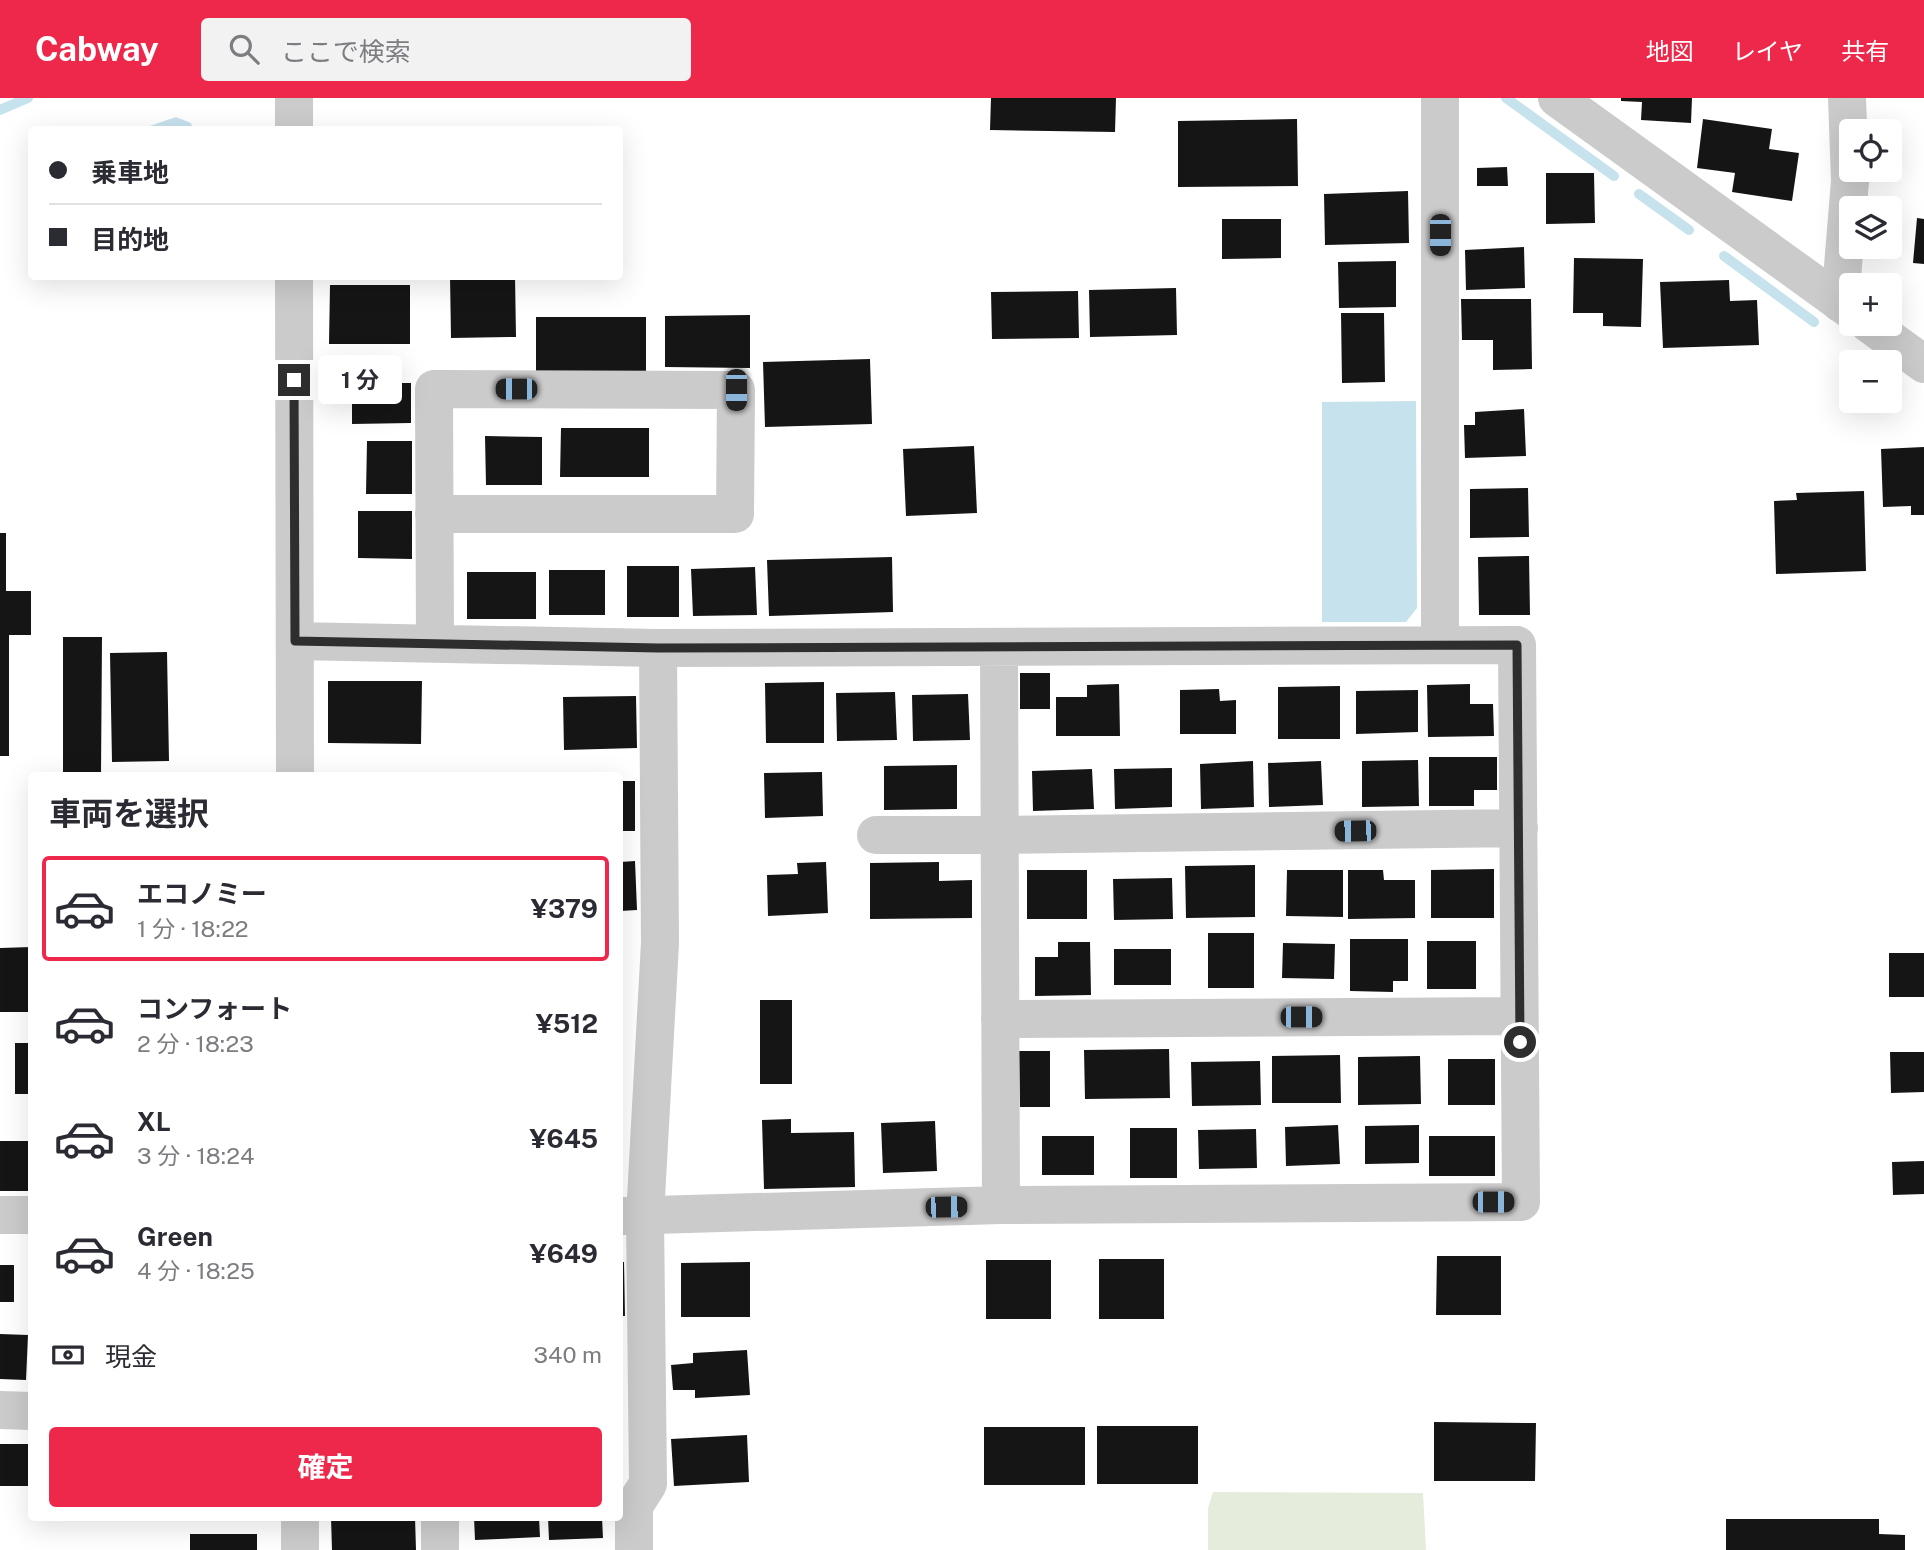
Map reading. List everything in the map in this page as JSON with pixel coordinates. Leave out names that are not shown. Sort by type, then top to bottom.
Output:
[{"type":"street","points":[[293,98],[294,126]]},
{"type":"street","points":[[1440,98],[1440,645]]},
{"type":"street","points":[[1557,98],[1839,302]]},
{"type":"street","points":[[1847,98],[1852,273]]},
{"type":"street","points":[[294,280],[295,772]]},
{"type":"street","points":[[1886,336],[1924,364]]},
{"type":"street","points":[[434,514],[735,514],[736,390],[434,389],[434,514],[435,642]]},
{"type":"street","points":[[295,641],[658,648],[1517,645],[1521,1202],[1001,1205],[632,1216]]},
{"type":"street","points":[[999,647],[1001,1205]]},
{"type":"street","points":[[634,1550],[634,1506],[648,1484],[632,1216],[660,943],[658,648]]},
{"type":"street","points":[[876,835],[1519,828]]},
{"type":"street","points":[[1000,1019],[1520,1016]]},
{"type":"street","points":[[0,1215],[28,1215]]},
{"type":"street","points":[[0,1410],[28,1410]]},
{"type":"street","points":[[300,1521],[300,1550]]},
{"type":"street","points":[[440,1521],[440,1550]]},
{"type":"green space","points":[[1213,1492],[1423,1493],[1426,1550],[1208,1550],[1208,1508]]},
{"type":"water","points":[[176,117],[191,123],[192,126],[150,126]]},
{"type":"water","points":[[1416,401],[1417,608],[1406,622],[1322,622],[1322,402]]},
{"type":"building","points":[[991,98],[1116,98],[1115,132],[990,130]]},
{"type":"building","points":[[1621,98],[1692,98],[1691,123],[1641,120],[1642,102],[1621,101]]},
{"type":"building","points":[[1297,119],[1298,186],[1178,187],[1178,121]]},
{"type":"building","points":[[1703,119],[1772,129],[1769,149],[1799,153],[1792,201],[1732,192],[1735,173],[1697,168]]},
{"type":"building","points":[[1507,167],[1508,186],[1477,186],[1477,168]]},
{"type":"building","points":[[1546,173],[1594,173],[1595,223],[1546,224]]},
{"type":"building","points":[[1408,191],[1409,243],[1325,245],[1324,194]]},
{"type":"building","points":[[1917,218],[1924,219],[1924,264],[1913,263]]},
{"type":"building","points":[[1222,219],[1281,219],[1281,258],[1222,259]]},
{"type":"building","points":[[1524,247],[1525,288],[1466,290],[1465,250]]},
{"type":"building","points":[[1574,258],[1643,259],[1641,327],[1603,326],[1603,313],[1573,313]]},
{"type":"building","points":[[1396,261],[1396,307],[1339,308],[1338,262]]},
{"type":"building","points":[[450,280],[515,280],[516,337],[451,338]]},
{"type":"building","points":[[1729,280],[1730,301],[1757,300],[1759,345],[1663,348],[1660,282]]},
{"type":"building","points":[[330,285],[410,285],[410,344],[329,344]]},
{"type":"building","points":[[1176,288],[1177,335],[1090,337],[1089,290]]},
{"type":"building","points":[[1078,291],[1079,338],[992,339],[991,292]]},
{"type":"building","points":[[1461,299],[1531,299],[1532,369],[1493,370],[1493,340],[1462,340]]},
{"type":"building","points":[[1341,313],[1384,313],[1385,382],[1342,383]]},
{"type":"building","points":[[750,315],[750,368],[665,367],[665,316]]},
{"type":"building","points":[[536,317],[646,317],[646,371],[536,371]]},
{"type":"building","points":[[870,359],[872,424],[765,427],[763,362]]},
{"type":"building","points":[[352,383],[411,383],[411,423],[352,424]]},
{"type":"building","points":[[1524,409],[1526,456],[1465,458],[1464,425],[1475,425],[1475,412]]},
{"type":"building","points":[[561,428],[649,428],[649,477],[560,477]]},
{"type":"building","points":[[485,436],[542,437],[542,485],[486,485]]},
{"type":"building","points":[[367,441],[412,441],[412,494],[366,494]]},
{"type":"building","points":[[974,446],[977,513],[906,516],[903,449]]},
{"type":"building","points":[[1924,447],[1924,515],[1911,515],[1911,506],[1883,507],[1881,449]]},
{"type":"building","points":[[1528,488],[1529,537],[1470,538],[1470,489]]},
{"type":"building","points":[[1864,491],[1866,571],[1776,574],[1774,501],[1797,500],[1796,493]]},
{"type":"building","points":[[358,511],[412,511],[412,559],[358,558]]},
{"type":"building","points":[[0,533],[6,533],[6,591],[31,591],[31,635],[9,635],[9,756],[0,756]]},
{"type":"building","points":[[1529,556],[1530,615],[1479,615],[1478,557]]},
{"type":"building","points":[[892,557],[893,612],[769,616],[767,560]]},
{"type":"building","points":[[627,566],[679,566],[679,617],[627,617]]},
{"type":"building","points":[[755,567],[757,615],[693,616],[691,569]]},
{"type":"building","points":[[549,570],[605,570],[605,615],[549,615]]},
{"type":"building","points":[[467,572],[536,572],[536,619],[467,619]]},
{"type":"building","points":[[63,637],[102,637],[101,772],[63,772]]},
{"type":"building","points":[[167,652],[169,761],[112,762],[110,653]]},
{"type":"building","points":[[1020,673],[1050,673],[1050,709],[1020,709]]},
{"type":"building","points":[[328,681],[422,681],[421,744],[328,743]]},
{"type":"building","points":[[824,682],[824,743],[766,743],[765,683]]},
{"type":"building","points":[[1119,684],[1120,736],[1056,736],[1056,697],[1087,697],[1087,685]]},
{"type":"building","points":[[1470,684],[1470,704],[1493,704],[1494,736],[1428,737],[1427,685]]},
{"type":"building","points":[[1340,686],[1340,739],[1278,739],[1278,687]]},
{"type":"building","points":[[1219,689],[1220,701],[1236,700],[1236,734],[1180,734],[1180,690]]},
{"type":"building","points":[[1418,690],[1418,732],[1356,734],[1356,691]]},
{"type":"building","points":[[895,692],[897,740],[837,741],[836,693]]},
{"type":"building","points":[[968,694],[970,740],[913,741],[912,695]]},
{"type":"building","points":[[636,696],[637,748],[564,750],[563,697]]},
{"type":"building","points":[[1429,757],[1497,757],[1497,790],[1474,790],[1474,806],[1429,806]]},
{"type":"building","points":[[1418,760],[1419,806],[1362,807],[1362,761]]},
{"type":"building","points":[[1253,761],[1254,807],[1201,809],[1200,764]]},
{"type":"building","points":[[1321,761],[1323,805],[1269,807],[1268,763]]},
{"type":"building","points":[[957,765],[957,809],[884,810],[884,766]]},
{"type":"building","points":[[1172,768],[1172,807],[1115,809],[1114,769]]},
{"type":"building","points":[[1092,769],[1094,809],[1033,811],[1032,771]]},
{"type":"building","points":[[822,772],[823,816],[765,818],[764,773]]},
{"type":"building","points":[[623,781],[635,781],[635,831],[623,831]]},
{"type":"building","points":[[635,861],[637,910],[623,911],[623,862]]},
{"type":"building","points":[[826,862],[828,913],[768,916],[767,875],[798,874],[797,863]]},
{"type":"building","points":[[939,862],[939,881],[972,880],[972,918],[870,919],[870,863]]},
{"type":"building","points":[[1255,865],[1255,917],[1186,918],[1185,866]]},
{"type":"building","points":[[1494,869],[1494,918],[1431,918],[1431,870]]},
{"type":"building","points":[[1027,870],[1087,870],[1087,919],[1027,919]]},
{"type":"building","points":[[1287,870],[1343,870],[1343,917],[1286,916]]},
{"type":"building","points":[[1348,870],[1383,870],[1384,880],[1415,880],[1415,918],[1348,919]]},
{"type":"building","points":[[1172,878],[1173,919],[1114,920],[1113,879]]},
{"type":"building","points":[[1208,933],[1254,933],[1254,988],[1208,988]]},
{"type":"building","points":[[1350,939],[1408,939],[1408,981],[1393,981],[1393,992],[1350,991]]},
{"type":"building","points":[[1427,941],[1476,941],[1476,989],[1427,989]]},
{"type":"building","points":[[1058,942],[1090,942],[1091,995],[1035,996],[1035,957],[1058,957]]},
{"type":"building","points":[[1283,943],[1335,944],[1334,979],[1282,978]]},
{"type":"building","points":[[28,947],[28,1012],[0,1012],[0,948]]},
{"type":"building","points":[[1114,949],[1171,949],[1171,985],[1114,985]]},
{"type":"building","points":[[1889,953],[1924,953],[1924,997],[1889,997]]},
{"type":"building","points":[[760,1000],[792,1000],[792,1084],[760,1084]]},
{"type":"building","points":[[15,1043],[28,1043],[28,1094],[15,1094]]},
{"type":"building","points":[[1169,1049],[1170,1098],[1085,1099],[1084,1050]]},
{"type":"building","points":[[1019,1051],[1050,1051],[1050,1107],[1020,1107]]},
{"type":"building","points":[[1890,1052],[1924,1052],[1924,1092],[1891,1093]]},
{"type":"building","points":[[1340,1055],[1341,1103],[1272,1103],[1272,1056]]},
{"type":"building","points":[[1420,1056],[1421,1104],[1358,1105],[1358,1057]]},
{"type":"building","points":[[1448,1059],[1495,1059],[1495,1105],[1448,1105]]},
{"type":"building","points":[[1260,1061],[1261,1105],[1192,1106],[1191,1062]]},
{"type":"building","points":[[791,1119],[791,1133],[854,1132],[855,1187],[764,1189],[762,1120]]},
{"type":"building","points":[[935,1121],[937,1171],[883,1173],[881,1123]]},
{"type":"building","points":[[1338,1125],[1340,1164],[1286,1166],[1285,1127]]},
{"type":"building","points":[[1419,1125],[1419,1163],[1365,1164],[1365,1126]]},
{"type":"building","points":[[1130,1128],[1177,1128],[1177,1178],[1130,1178]]},
{"type":"building","points":[[1256,1129],[1257,1168],[1199,1169],[1198,1130]]},
{"type":"building","points":[[1042,1136],[1094,1136],[1094,1175],[1042,1175]]},
{"type":"building","points":[[1429,1136],[1495,1136],[1495,1176],[1429,1176]]},
{"type":"building","points":[[0,1141],[28,1141],[28,1191],[0,1191]]},
{"type":"building","points":[[1924,1161],[1924,1194],[1893,1195],[1892,1162]]},
{"type":"building","points":[[1437,1256],[1501,1256],[1501,1315],[1436,1315]]},
{"type":"building","points":[[1099,1259],[1164,1259],[1164,1319],[1099,1319]]},
{"type":"building","points":[[986,1260],[1051,1260],[1051,1319],[986,1319]]},
{"type":"building","points":[[623,1262],[624,1262],[623,1316]]},
{"type":"building","points":[[750,1262],[750,1317],[681,1317],[681,1263]]},
{"type":"building","points":[[0,1265],[14,1265],[14,1302],[0,1302]]},
{"type":"building","points":[[0,1334],[28,1335],[26,1380],[0,1379]]},
{"type":"building","points":[[747,1350],[750,1395],[695,1398],[695,1390],[673,1390],[671,1365],[693,1363],[693,1353]]},
{"type":"building","points":[[1434,1422],[1536,1423],[1535,1481],[1434,1481]]},
{"type":"building","points":[[1097,1426],[1198,1426],[1198,1484],[1097,1484]]},
{"type":"building","points":[[984,1427],[1085,1427],[1085,1485],[984,1485]]},
{"type":"building","points":[[747,1435],[749,1482],[674,1486],[671,1439]]},
{"type":"building","points":[[0,1444],[28,1444],[28,1486],[0,1486]]},
{"type":"building","points":[[1726,1519],[1879,1519],[1879,1534],[1905,1535],[1905,1550],[1726,1550]]},
{"type":"building","points":[[331,1521],[415,1521],[416,1550],[332,1550]]},
{"type":"building","points":[[474,1521],[539,1521],[540,1537],[475,1540]]},
{"type":"building","points":[[548,1521],[602,1521],[603,1538],[549,1540]]},
{"type":"building","points":[[190,1534],[257,1534],[257,1550],[190,1550]]},
{"type":"waterway","points":[[0,110],[28,98]]},
{"type":"waterway","points":[[1506,98],[1614,176]]},
{"type":"waterway","points":[[1639,194],[1689,230]]},
{"type":"waterway","points":[[1724,256],[1814,322]]},
{"type":"route","points":[[294,380],[295,641],[658,648],[1517,645],[1520,1042]]}]
